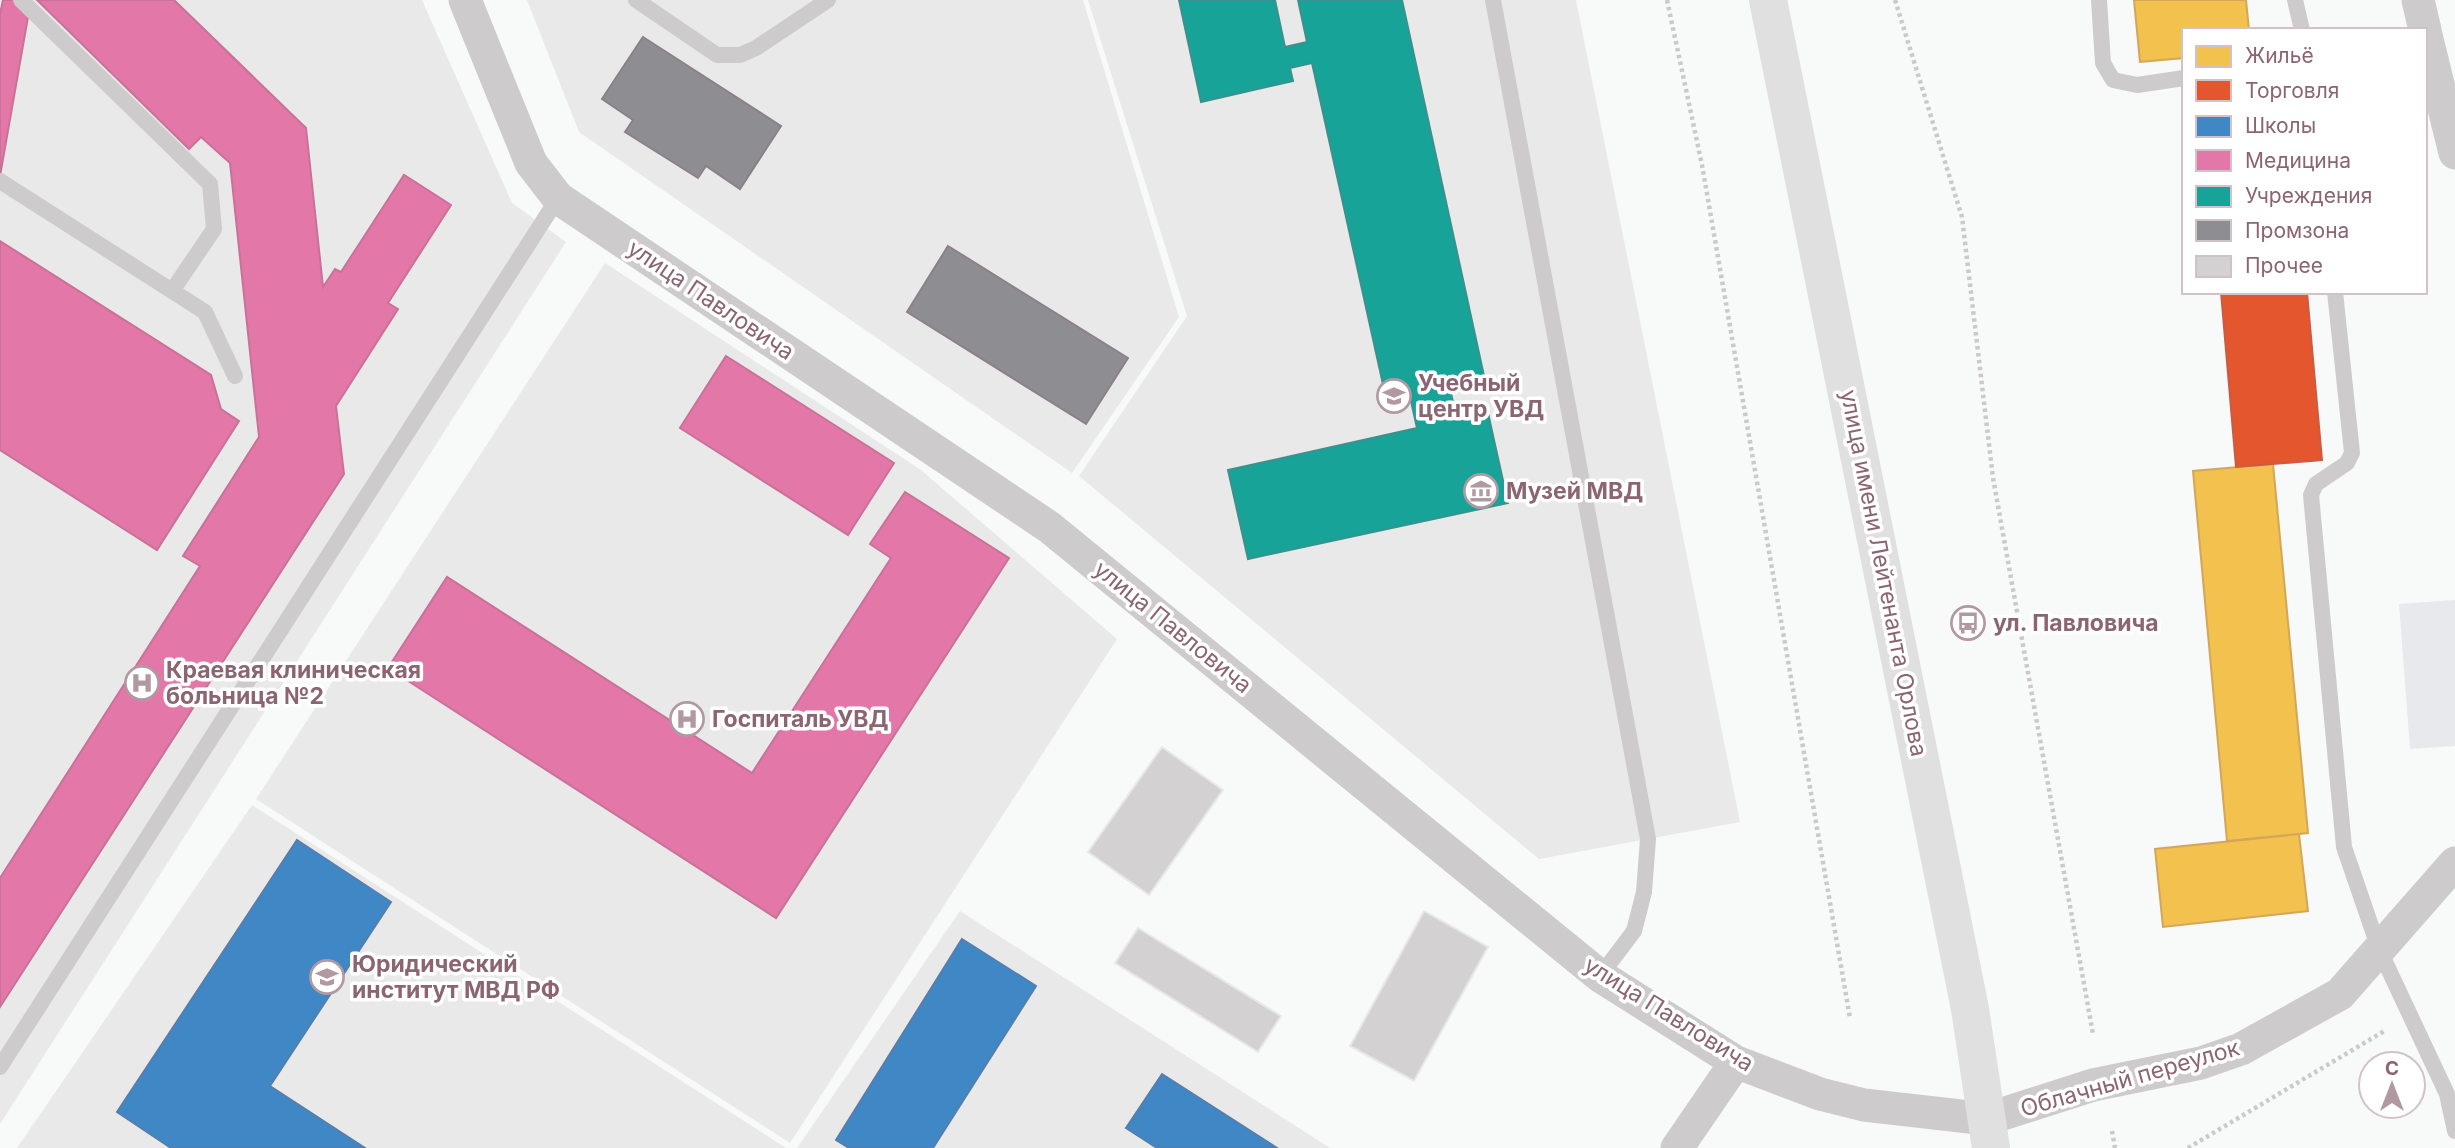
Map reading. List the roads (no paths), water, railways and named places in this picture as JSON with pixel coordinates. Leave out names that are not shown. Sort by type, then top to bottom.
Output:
[{"type":"main road","name":"улица имени Лейтенанта Орлова","points":[[1768,0],[1968,996],[1989,1134]]},
{"type":"street","name":"улица Павловича","points":[[465,0],[531,163],[558,198],[1049,527],[1600,976],[1736,1062],[1820,1094],[1989,1134]]},
{"type":"street","points":[[2417,0],[2424,28]]},
{"type":"street","points":[[2427,42],[2455,153]]},
{"type":"street","name":"Облачный переулок","points":[[1989,1134],[2093,1085],[2201,1063],[2241,1049],[2272,1034],[2340,994],[2455,863]]},
{"type":"street","points":[[1677,1148],[1736,1062]]},
{"type":"lane","points":[[21,0],[210,184],[214,229],[173,291]]},
{"type":"lane","points":[[636,0],[717,55],[740,55],[756,48],[828,0]]},
{"type":"lane","points":[[1493,0],[1648,839],[1644,892],[1634,931],[1600,976]]},
{"type":"lane","points":[[2099,0],[2103,63],[2113,80],[2137,85],[2182,78]]},
{"type":"lane","points":[[2295,0],[2302,28]]},
{"type":"lane","points":[[0,181],[205,312],[235,376]]},
{"type":"lane","points":[[0,1067],[558,198]]},
{"type":"lane","points":[[2335,294],[2352,453],[2347,463],[2316,484],[2311,495],[2344,847],[2379,949],[2447,1094],[2455,1131]]},
{"type":"place","name":"Учебный центр УВД","points":[[1394,396]]},
{"type":"place","name":"Музей МВД","points":[[1481,491]]},
{"type":"place","name":"ул. Павловича","points":[[1968,623]]},
{"type":"place","name":"Краевая клиническая больница №2","points":[[142,683]]},
{"type":"place","name":"Госпиталь УВД","points":[[687,719]]},
{"type":"place","name":"Юридический институт МВД РФ","points":[[327,977]]}]
